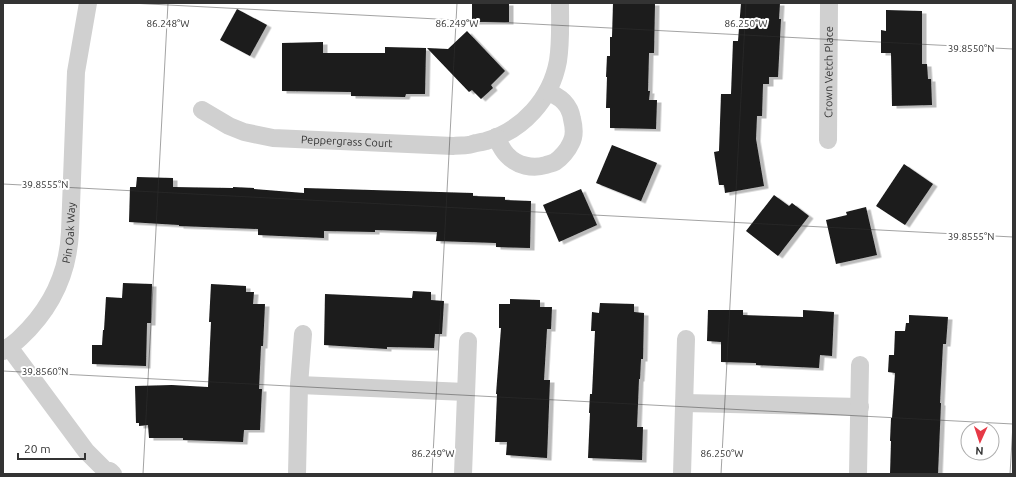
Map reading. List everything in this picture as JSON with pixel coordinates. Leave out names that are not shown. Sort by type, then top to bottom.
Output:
[{"type":"street","name":"Pin Oak Way","points":[[6,349],[19,339],[40,317],[47,307],[60,283],[68,256],[76,72],[88,3]]},
{"type":"street","name":"Peppergrass Court","points":[[202,110],[229,126],[244,132],[274,138],[453,146],[469,145],[485,141],[508,132],[527,118],[547,92],[558,61],[560,3]]},
{"type":"street","name":"Crown Vetch Place","points":[[828,140],[829,3]]},
{"type":"street","points":[[496,136],[507,156],[520,164],[535,167],[554,162],[565,152],[572,142],[574,128],[571,113],[563,100],[547,92]]},
{"type":"street","points":[[297,474],[299,385],[303,334]]},
{"type":"street","points":[[682,474],[686,339]]},
{"type":"street","points":[[463,474],[468,341]]},
{"type":"street","points":[[6,349],[86,451],[105,470],[110,471],[113,474]]},
{"type":"street","points":[[858,474],[860,365]]},
{"type":"street","points":[[299,385],[466,392]]},
{"type":"street","points":[[684,403],[860,407]]},
{"type":"building","points":[[472,3],[509,3],[509,22],[472,22]]},
{"type":"building","points":[[613,3],[655,3],[654,53],[649,53],[648,91],[650,91],[649,100],[657,100],[656,129],[610,128],[610,108],[606,108],[606,77],[607,56],[610,56],[610,37],[612,37]]},
{"type":"building","points":[[741,3],[780,3],[779,19],[781,19],[778,77],[769,77],[769,84],[763,84],[762,116],[757,116],[756,139],[764,186],[725,193],[724,185],[719,185],[714,152],[719,151],[721,94],[731,94],[733,41],[738,41]]},
{"type":"building","points":[[237,9],[267,25],[250,56],[220,40]]},
{"type":"building","points":[[886,10],[922,11],[922,64],[927,64],[928,79],[931,79],[932,105],[892,106],[891,53],[881,53],[881,30],[886,31]]},
{"type":"building","points":[[467,31],[505,71],[491,85],[493,88],[481,99],[472,90],[469,92],[427,48],[448,49]]},
{"type":"building","points":[[323,42],[323,53],[385,53],[385,47],[426,48],[425,94],[406,94],[405,97],[351,96],[351,92],[282,91],[282,43]]},
{"type":"building","points":[[612,145],[657,163],[641,201],[596,183]]},
{"type":"building","points":[[904,164],[933,184],[905,225],[876,206]]},
{"type":"building","points":[[137,177],[173,178],[173,187],[233,187],[304,193],[304,188],[473,193],[473,196],[505,197],[505,200],[531,201],[530,248],[496,247],[496,243],[436,241],[437,232],[375,230],[375,232],[324,231],[324,238],[258,235],[258,229],[179,226],[129,222],[130,187],[136,187]]},
{"type":"building","points":[[581,189],[597,225],[559,242],[543,205]]},
{"type":"building","points":[[774,195],[789,206],[792,203],[809,216],[778,256],[746,231]]},
{"type":"building","points":[[866,207],[877,255],[836,264],[826,220],[847,215],[846,212]]},
{"type":"building","points":[[123,283],[152,284],[151,323],[147,323],[146,366],[92,364],[92,345],[102,345],[106,297],[122,298]]},
{"type":"building","points":[[211,284],[246,286],[246,292],[254,292],[253,304],[265,304],[259,389],[262,389],[260,430],[244,430],[243,442],[183,440],[183,438],[149,438],[148,425],[139,426],[139,423],[136,423],[135,386],[172,385],[208,387]]},
{"type":"building","points":[[413,291],[431,292],[431,300],[444,301],[442,334],[435,334],[434,348],[387,347],[387,349],[324,345],[325,294],[412,298]]},
{"type":"building","points":[[510,299],[540,300],[540,307],[552,307],[551,329],[547,329],[544,380],[550,380],[547,458],[506,455],[507,442],[495,442],[496,394],[501,328],[499,328],[499,304],[510,304]]},
{"type":"building","points":[[600,303],[634,304],[634,312],[644,313],[643,359],[641,359],[639,379],[637,427],[643,427],[642,460],[588,458],[590,394],[592,394],[595,331],[591,331],[592,312],[599,313]]},
{"type":"building","points":[[708,310],[743,310],[743,315],[803,317],[803,310],[834,312],[832,356],[820,355],[819,368],[721,362],[721,342],[707,341]]},
{"type":"building","points":[[909,315],[948,317],[946,344],[943,344],[938,474],[890,474],[891,418],[895,373],[888,372],[889,355],[894,355],[895,331],[905,331],[906,323],[909,323]]}]
